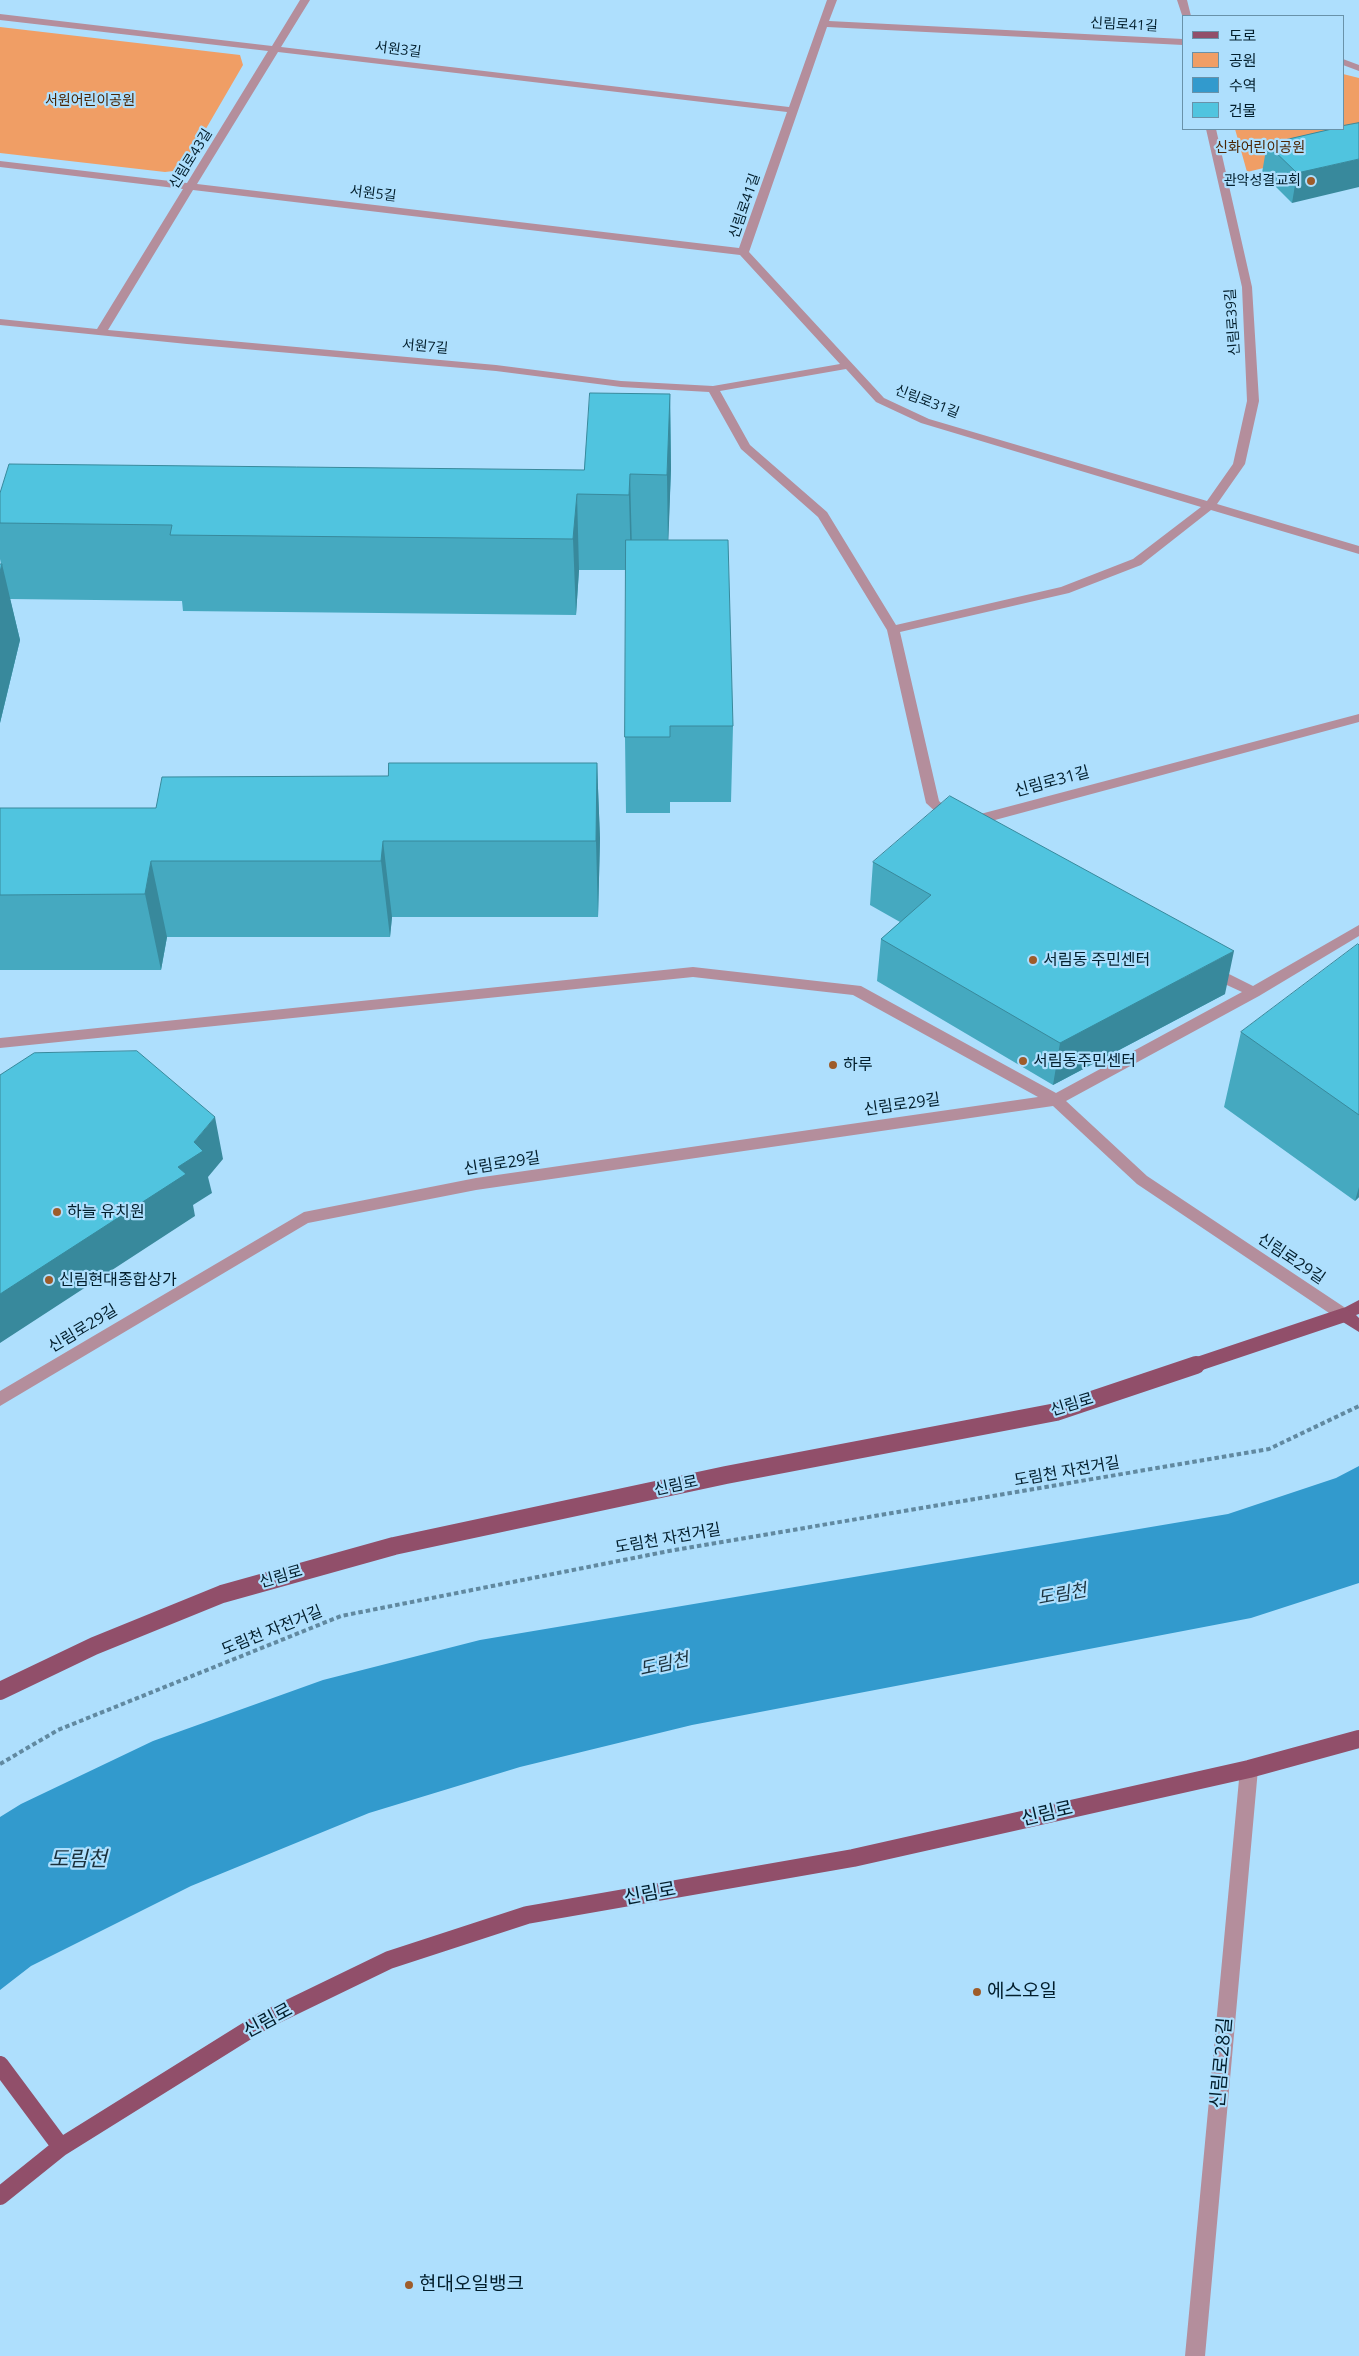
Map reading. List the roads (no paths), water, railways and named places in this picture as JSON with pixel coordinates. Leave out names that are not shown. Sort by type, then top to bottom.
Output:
[{"type":"main road","name":"신림로","points":[[0,1691],[94,1646],[222,1594],[375,1551],[726,1475],[1056,1412],[1344,1315],[1359,1306]]},
{"type":"main road","points":[[1344,1315],[1359,1326]]},
{"type":"main road","name":"신림로","points":[[0,2196],[61,2147],[263,2022],[389,1960],[527,1915],[853,1858],[1249,1769],[1359,1739]]},
{"type":"main road","points":[[0,2065],[61,2147]]},
{"type":"street","name":"신림로43길","points":[[102,333],[103,328],[305,0]]},
{"type":"street","name":"신림로41길","points":[[832,0],[743,252],[846,366]]},
{"type":"street","points":[[1182,0],[1186,15]]},
{"type":"street","name":"서원3길","points":[[0,18],[793,110]]},
{"type":"street","name":"신림로41길","points":[[824,24],[996,31],[1182,42]]},
{"type":"street","points":[[1344,62],[1359,68]]},
{"type":"street","name":"신림로39길","points":[[1210,506],[1239,464],[1253,401],[1247,287],[1212,130]]},
{"type":"street","name":"서원5길","points":[[0,164],[743,252]]},
{"type":"street","name":"서원7길","points":[[0,322],[102,333],[496,368],[621,384],[713,389],[846,366]]},
{"type":"street","name":"신림로31길","points":[[846,366],[880,400],[925,421],[1359,550]]},
{"type":"street","points":[[713,389],[745,447],[823,515],[893,630],[933,803],[974,836]]},
{"type":"street","points":[[893,630],[1065,590],[1128,566],[1137,562],[1210,506]]},
{"type":"street","name":"신림로31길","points":[[958,825],[1359,718]]},
{"type":"street","name":"신림로29길","points":[[0,1399],[304,1218],[476,1184],[1056,1100],[1254,992],[1359,930]]},
{"type":"street","points":[[1201,966],[1254,992]]},
{"type":"street","name":"신림로29길","points":[[0,1043],[692,972],[856,990],[1056,1100],[1142,1180],[1344,1315]]},
{"type":"street","name":"신림로28길","points":[[1195,2356],[1249,1769]]},
{"type":"water","name":"도림천","points":[[1359,1466],[1359,1583],[1251,1618],[692,1725],[520,1767],[369,1813],[191,1886],[31,1966],[0,1990],[0,1817],[21,1804],[153,1741],[323,1680],[480,1640],[1228,1514],[1336,1478]]},
{"type":"place","name":"관악성결교회","points":[[1311,181]]},
{"type":"place","name":"서림동 주민센터","points":[[1033,960]]},
{"type":"place","name":"서림동주민센터","points":[[1023,1061]]},
{"type":"place","name":"하루","points":[[833,1065]]},
{"type":"place","name":"하늘 유치원","points":[[57,1212]]},
{"type":"place","name":"신림현대종합상가","points":[[49,1280]]},
{"type":"place","name":"에스오일","points":[[977,1992]]},
{"type":"place","name":"현대오일뱅크","points":[[409,2285]]},
{"type":"park label","name":"서원어린이공원","points":[[90,101]]},
{"type":"park label","name":"신화어린이공원","points":[[1260,148]]}]
